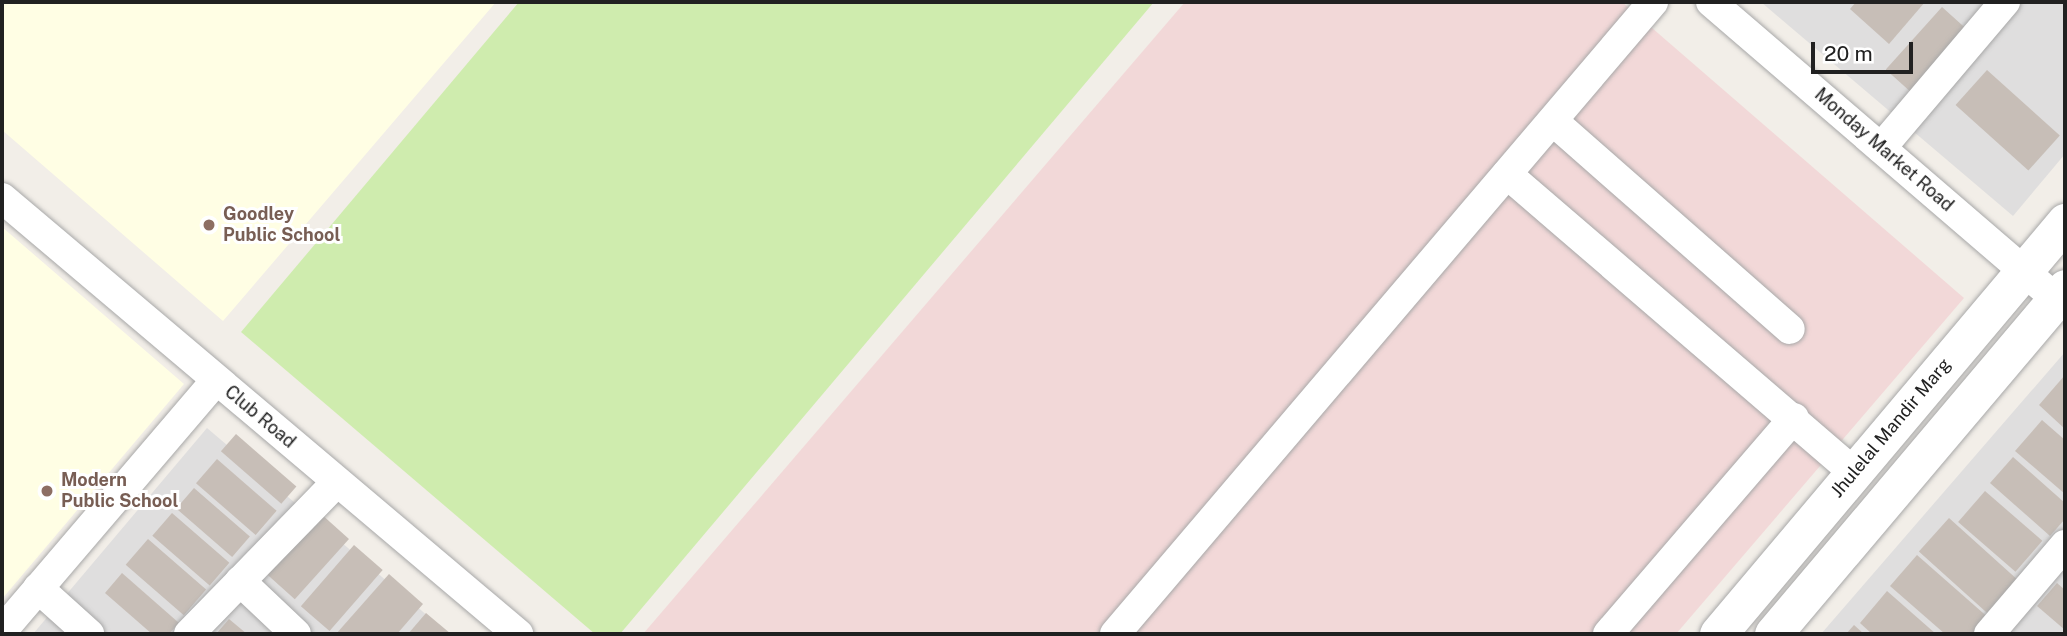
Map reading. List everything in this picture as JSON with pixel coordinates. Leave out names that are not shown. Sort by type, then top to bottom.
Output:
[{"type":"street","points":[[1115,634],[1653,2]]},
{"type":"street","name":"Monday Market Road","points":[[1711,2],[2024,271],[2061,293]]},
{"type":"street","points":[[1881,148],[2006,2]]},
{"type":"street","points":[[1553,121],[1790,329]]},
{"type":"street","points":[[1507,174],[1854,472]]},
{"type":"street","name":"Club Road","points":[[2,198],[518,634]]},
{"type":"street","name":"Jhulelal Mandir Marg","points":[[1718,634],[2065,222]]},
{"type":"street","points":[[1773,634],[2061,293]]},
{"type":"street","points":[[2,631],[216,380]]},
{"type":"street","points":[[1608,634],[1794,418]]},
{"type":"street","points":[[189,634],[337,482]]},
{"type":"street","points":[[1989,634],[2065,545]]},
{"type":"street","points":[[240,581],[296,634]]},
{"type":"street","points":[[38,588],[89,634]]},
{"type":"shaded area","name":"Goodley Public School","points":[[2,2],[496,2],[223,321],[2,130]]},
{"type":"shaded area","points":[[1185,2],[1622,2],[1964,298],[1676,634],[643,634]]},
{"type":"shaded area","points":[[1761,2],[2065,2],[2065,154],[2013,216]]},
{"type":"shaded area","name":"Modern Public School","points":[[2,227],[184,384],[2,599]]},
{"type":"shaded area","points":[[2065,352],[2065,634],[1821,634]]},
{"type":"shaded area","points":[[207,428],[449,634],[33,634]]},
{"type":"green space","points":[[519,2],[1154,2],[620,634],[595,634],[241,332]]},
{"type":"building","points":[[1856,2],[1925,2],[1889,44],[1850,9]]},
{"type":"building","points":[[1942,7],[1972,34],[1916,96],[1886,69]]},
{"type":"building","points":[[1987,70],[2060,136],[2028,171],[1956,105]]},
{"type":"building","points":[[2065,375],[2065,429],[2039,405]]},
{"type":"building","points":[[2042,420],[2065,440],[2065,494],[2015,451]]},
{"type":"building","points":[[236,434],[296,486],[281,504],[221,451]]},
{"type":"building","points":[[2013,457],[2065,503],[2065,519],[2050,536],[1990,483]]},
{"type":"building","points":[[217,459],[277,511],[256,535],[196,483]]},
{"type":"building","points":[[194,488],[250,537],[232,557],[176,508]]},
{"type":"building","points":[[1985,491],[2042,541],[2015,572],[1958,522]]},
{"type":"building","points":[[172,513],[229,563],[210,586],[152,536]]},
{"type":"building","points":[[320,513],[349,539],[295,599],[266,573]]},
{"type":"building","points":[[1949,518],[2023,584],[1992,618],[1919,551]]},
{"type":"building","points":[[148,539],[206,590],[184,615],[126,565]]},
{"type":"building","points":[[354,545],[383,570],[330,631],[301,606]]},
{"type":"building","points":[[1917,555],[1991,620],[1979,634],[1945,634],[1890,586]]},
{"type":"building","points":[[122,573],[179,623],[169,634],[152,634],[105,593]]},
{"type":"building","points":[[389,574],[423,604],[397,634],[336,634]]},
{"type":"building","points":[[2057,583],[2065,590],[2065,630],[2037,606]]},
{"type":"building","points":[[1887,591],[1936,634],[1872,634],[1860,623]]},
{"type":"building","points":[[426,613],[451,634],[408,634]]},
{"type":"building","points":[[229,619],[247,634],[216,634]]},
{"type":"building","points":[[1854,625],[1864,634],[1846,634]]},
{"type":"place","name":"Goodley Public School","points":[[209,225]]},
{"type":"place","name":"Modern Public School","points":[[47,491]]}]
